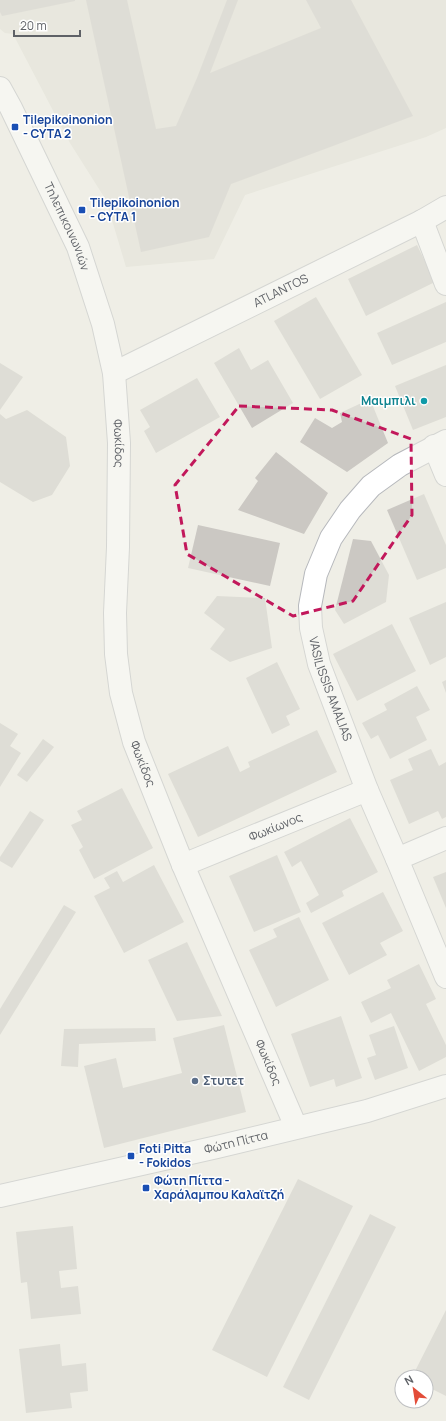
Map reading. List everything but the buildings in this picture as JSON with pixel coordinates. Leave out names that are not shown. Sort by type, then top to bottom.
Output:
[{"type":"street","name":"Τηλεπικοινωνιών","points":[[0,88],[78,247],[103,324],[114,373]]},
{"type":"street","name":"ATLANTOS","points":[[114,373],[422,221],[446,207]]},
{"type":"street","points":[[422,221],[446,284]]},
{"type":"street","name":"Φωκίδος","points":[[114,373],[119,443],[118,547],[115,613],[116,654],[121,693],[134,742],[183,865],[296,1127]]},
{"type":"street","points":[[440,444],[446,475]]},
{"type":"street","name":"VASILISSIS AMALIAS","points":[[440,444],[400,464],[371,486],[350,510],[331,538],[316,574],[310,606],[312,628],[319,664],[367,790],[446,977]]},
{"type":"street","name":"Φωκίωνος","points":[[183,865],[367,790]]},
{"type":"street","points":[[397,858],[446,838]]},
{"type":"street","name":"Φώτη Πίττα","points":[[0,1196],[217,1147],[367,1111],[446,1086]]},
{"type":"highlighted area","points":[[239,406],[332,410],[411,439],[412,515],[353,601],[293,616],[187,554],[175,485]]},
{"type":"shaded area","points":[[0,0],[446,0],[446,128],[426,137],[245,195],[214,259],[126,267],[106,200],[70,143],[13,34],[5,33],[0,29]]},
{"type":"place","name":"Tilepikoinonion - CYTA 2","points":[[15,127]]},
{"type":"place","name":"Tilepikoinonion - CYTA 1","points":[[82,210]]},
{"type":"place","name":"Μαιμπιλι","points":[[424,401]]},
{"type":"place","name":"Στυτετ","points":[[195,1081]]},
{"type":"place","name":"Foti Pitta - Fokidos","points":[[131,1156]]},
{"type":"place","name":"Φώτη Πίττα - Χαράλαμπου Καλαϊτζή","points":[[146,1188]]}]
